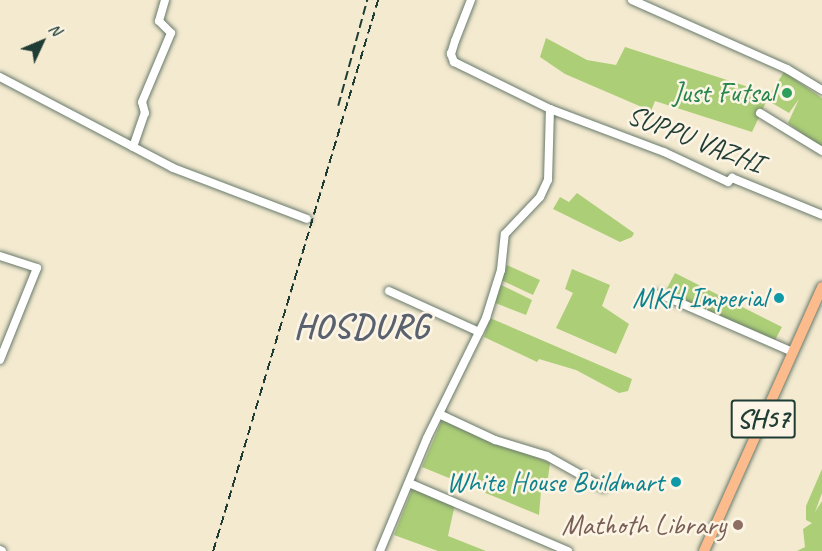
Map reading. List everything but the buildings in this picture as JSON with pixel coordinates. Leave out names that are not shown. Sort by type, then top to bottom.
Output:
[{"type":"main road","name":"SH57","points":[[704,551],[821,290]]},
{"type":"street","points":[[133,147],[145,113],[141,102],[171,33],[159,21],[165,0]]},
{"type":"street","name":"SUPPU VAZHI","points":[[471,0],[451,54],[454,62],[550,109],[664,152],[728,182],[732,178],[822,215]]},
{"type":"street","points":[[632,0],[787,69],[822,90]]},
{"type":"street","points":[[0,76],[133,147],[245,198],[307,219]]},
{"type":"street","points":[[380,551],[439,414],[479,332],[501,270],[505,234],[540,197],[548,180],[550,109]]},
{"type":"street","points":[[760,113],[822,151]]},
{"type":"street","points":[[0,256],[38,268],[0,360]]},
{"type":"street","points":[[388,291],[479,332]]},
{"type":"street","points":[[660,294],[793,352]]},
{"type":"street","points":[[439,414],[495,440],[547,456],[604,488]]},
{"type":"street","points":[[409,483],[568,551]]},
{"type":"green space","points":[[546,38],[587,60],[616,65],[625,47],[770,94],[784,72],[822,98],[822,149],[788,123],[799,99],[789,113],[767,100],[752,132],[655,101],[651,111],[565,74],[540,57]]},
{"type":"green space","points":[[577,193],[634,233],[632,237],[620,242],[553,209],[560,197],[569,202]]},
{"type":"green space","points":[[507,265],[540,280],[533,295],[501,280]]},
{"type":"green space","points":[[572,269],[610,285],[602,306],[629,324],[616,354],[556,328],[573,293],[565,289]]},
{"type":"green space","points":[[675,273],[782,327],[774,342],[664,294]]},
{"type":"green space","points":[[499,284],[532,300],[526,315],[493,302]]},
{"type":"green space","points":[[490,318],[632,379],[628,391],[619,393],[576,370],[539,359],[537,362],[484,337]]},
{"type":"green space","points":[[442,420],[550,463],[548,478],[542,479],[539,515],[422,467]]},
{"type":"green space","points":[[822,469],[822,493],[815,512],[822,501],[822,551],[797,551],[805,547],[803,529],[812,523],[806,520],[806,506]]},
{"type":"green space","points":[[413,487],[455,504],[448,536],[486,551],[438,551],[394,535]]},
{"type":"railway","points":[[338,106],[367,0]]},
{"type":"railway","points":[[213,551],[378,0]]},
{"type":"place","name":"Just Futsal","points":[[787,93]]},
{"type":"place","name":"MKH Imperial","points":[[779,298]]},
{"type":"place","name":"White House Buildmart","points":[[676,482]]},
{"type":"place","name":"Mathoth Library","points":[[738,525]]},
{"type":"district","name":"HOSDURG","points":[[362,326]]}]
